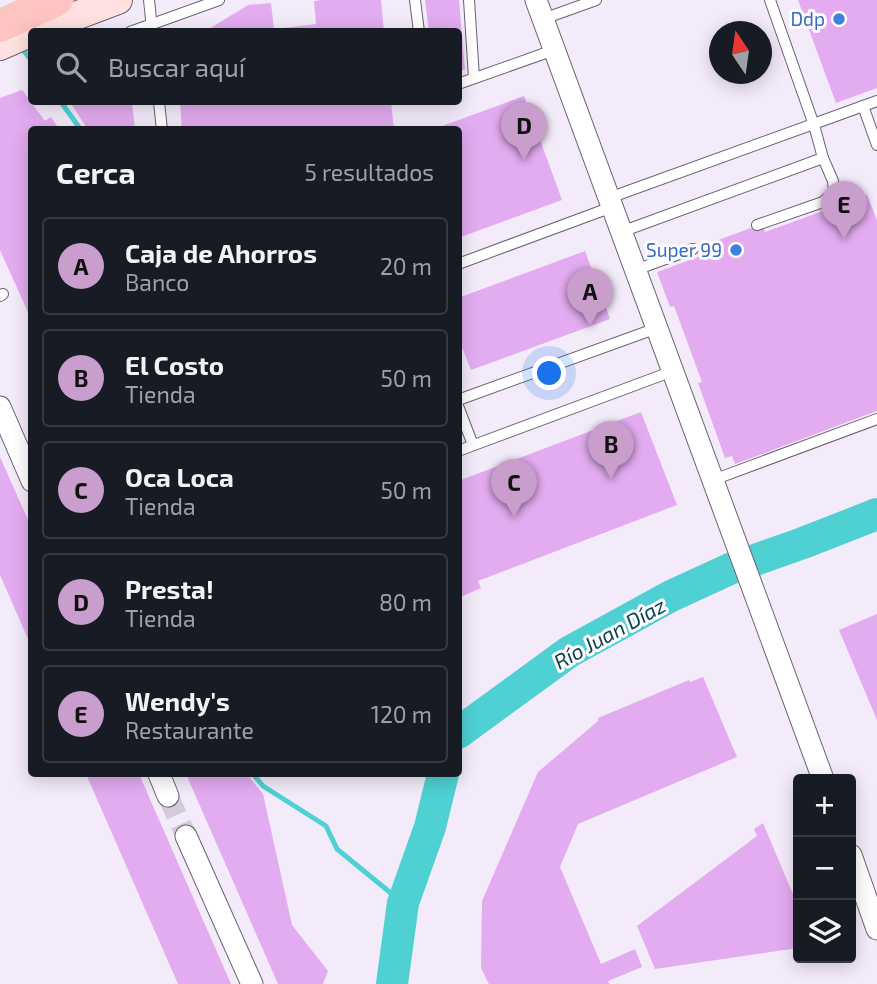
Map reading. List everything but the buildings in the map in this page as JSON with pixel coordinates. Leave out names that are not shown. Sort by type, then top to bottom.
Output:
[{"type":"main road","points":[[0,26],[40,18]]},
{"type":"street","points":[[0,46],[40,18],[118,0]]},
{"type":"street","points":[[539,10],[821,774]]},
{"type":"street","points":[[0,407],[28,472]]},
{"type":"street","points":[[160,777],[169,796]]},
{"type":"street","points":[[186,836],[252,984]]},
{"type":"street","points":[[856,869],[877,929]]},
{"type":"lane","points":[[149,0],[152,28],[219,0]]},
{"type":"lane","points":[[415,0],[418,28]]},
{"type":"lane","points":[[468,0],[474,78]]},
{"type":"lane","points":[[539,10],[596,0]]},
{"type":"lane","points":[[757,225],[823,202],[834,192],[833,181],[770,0]]},
{"type":"lane","points":[[462,82],[554,50]]},
{"type":"lane","points":[[462,262],[877,102]]},
{"type":"lane","points":[[159,105],[162,126]]},
{"type":"lane","points":[[863,106],[877,145]]},
{"type":"lane","points":[[621,232],[823,158]]},
{"type":"lane","points":[[635,270],[693,249]]},
{"type":"lane","points":[[462,399],[657,328]]},
{"type":"lane","points":[[462,449],[673,371]]},
{"type":"lane","points":[[462,416],[473,445]]},
{"type":"lane","points":[[716,489],[877,419]]},
{"type":"waterway","points":[[23,50],[28,56]]},
{"type":"waterway","points":[[63,105],[78,126]]},
{"type":"waterway","name":"Río Juan Díaz","points":[[462,730],[569,652],[671,596],[732,568],[877,514]]},
{"type":"waterway","points":[[256,777],[263,786],[326,826],[337,849],[403,903]]},
{"type":"waterway","name":"Río Juan Díaz","points":[[392,984],[403,903],[430,827],[442,777]]},
{"type":"tunnel","points":[[168,796],[186,836]]},
{"type":"place","name":"Ddp","points":[[839,19]]},
{"type":"place","name":"Presta!","points":[[524,160]]},
{"type":"place","name":"Wendy's","points":[[844,239]]},
{"type":"place","name":"Super 99","points":[[736,250]]},
{"type":"place","name":"Caja de Ahorros","points":[[590,326]]},
{"type":"place","name":"El Costo","points":[[611,479]]},
{"type":"place","name":"Oca Loca","points":[[514,517]]}]
